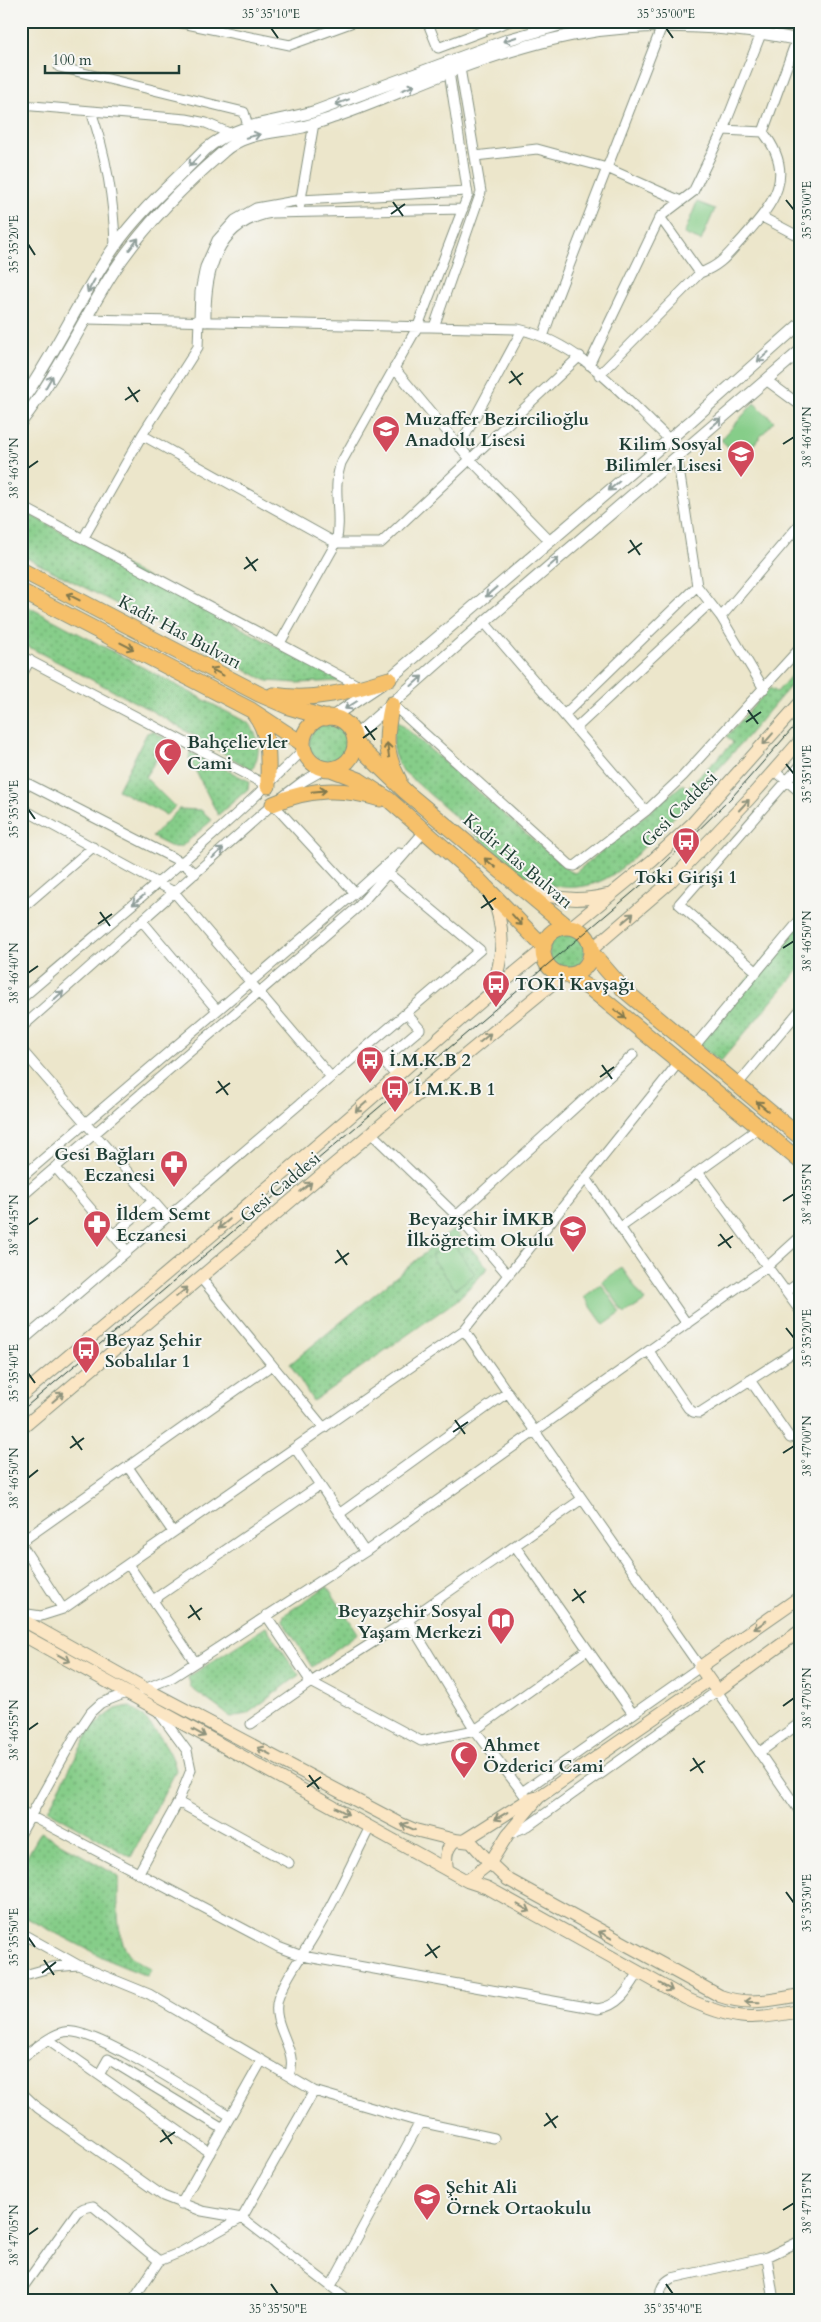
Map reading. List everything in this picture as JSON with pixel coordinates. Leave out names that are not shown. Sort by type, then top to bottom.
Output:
[{"type":"highway","name":"Kadir Has Bulvarı","points":[[21,570],[249,689],[289,707],[329,718]]},
{"type":"highway","name":"Kadir Has Bulvarı","points":[[21,591],[251,710],[303,747]]},
{"type":"highway","points":[[249,689],[280,696],[309,698],[333,695],[389,679]]},
{"type":"highway","points":[[392,704],[387,730],[388,755],[390,764],[406,792]]},
{"type":"highway","points":[[251,710],[260,722],[266,736],[268,786]]},
{"type":"highway","points":[[328,769],[348,761],[352,756],[355,740],[344,722],[329,718],[314,722],[309,727],[303,747],[314,764],[368,785],[393,804],[489,890],[544,949]]},
{"type":"highway","name":"Kadir Has Bulvarı","points":[[355,740],[406,792],[569,927]]},
{"type":"highway","points":[[273,804],[298,794],[328,790],[362,794],[393,804]]},
{"type":"highway","points":[[566,975],[582,970],[588,962],[591,951],[590,942],[584,933],[569,927],[553,932],[546,940],[544,949],[548,965],[556,972],[566,975],[592,990],[800,1161]]},
{"type":"highway","points":[[591,951],[624,990],[800,1137]]},
{"type":"main road","name":"Gesi Caddesi","points":[[569,927],[652,861],[692,824],[800,703]]},
{"type":"main road","points":[[591,951],[669,884],[800,740]]},
{"type":"main road","points":[[509,879],[537,893],[557,898],[587,899],[610,894]]},
{"type":"main road","points":[[489,890],[500,919],[502,943],[500,962],[491,992]]},
{"type":"main road","name":"Gesi Caddesi","points":[[21,1396],[397,1076],[491,992],[544,949]]},
{"type":"main road","name":"Gesi Caddesi","points":[[21,1429],[372,1133],[566,975]]},
{"type":"main road","points":[[800,1597],[700,1667],[717,1691],[800,1631]]},
{"type":"main road","points":[[21,1619],[146,1689],[401,1824],[415,1830],[472,1842],[490,1863],[515,1884],[720,1996],[738,2001],[756,2002],[800,1995]]},
{"type":"main road","points":[[21,1634],[467,1881],[488,1888],[685,1998],[729,2016],[766,2018],[800,2011]]},
{"type":"main road","points":[[447,1869],[446,1852],[460,1840],[709,1680]]},
{"type":"main road","points":[[467,1881],[490,1863],[530,1796]]},
{"type":"street","points":[[172,21],[290,45],[356,21]]},
{"type":"street","points":[[427,21],[438,48],[450,68],[475,156],[481,192],[434,327]]},
{"type":"street","points":[[438,48],[510,21]]},
{"type":"street","points":[[21,422],[42,395],[113,273],[136,240],[165,207],[236,142],[249,137],[314,124],[450,68],[510,39],[574,21]]},
{"type":"street","points":[[772,21],[800,26]]},
{"type":"street","points":[[544,337],[554,305],[662,26]]},
{"type":"street","points":[[21,402],[47,364],[115,246],[142,213],[206,149],[229,133],[248,126],[286,120],[316,112],[450,68],[559,38],[607,29],[662,26],[761,34],[782,37],[798,44],[763,132]]},
{"type":"street","points":[[589,365],[660,217],[693,192],[723,130],[761,34]]},
{"type":"street","points":[[59,67],[244,112],[248,126]]},
{"type":"street","points":[[280,643],[336,543],[340,527],[336,495],[339,471],[418,326],[462,209],[467,191],[450,68]]},
{"type":"street","points":[[21,105],[196,120],[229,133]]},
{"type":"street","points":[[90,111],[108,172],[113,205],[115,246]]},
{"type":"street","points":[[299,212],[314,124]]},
{"type":"street","points":[[723,130],[763,132]]},
{"type":"street","points":[[599,374],[700,273],[717,267],[762,217],[773,201],[779,180],[776,155],[763,132]]},
{"type":"street","points":[[475,156],[537,149],[607,168],[680,201]]},
{"type":"street","points":[[202,322],[200,292],[208,257],[230,224],[256,208],[301,200],[467,191]]},
{"type":"street","points":[[83,539],[142,435],[198,347],[211,269],[218,251],[231,233],[243,222],[256,216],[272,213],[462,209]]},
{"type":"street","points":[[660,217],[700,273]]},
{"type":"street","points":[[762,217],[800,237]]},
{"type":"street","points":[[86,319],[522,330],[544,337],[580,356],[669,439]]},
{"type":"street","points":[[329,718],[389,679],[800,324]]},
{"type":"street","points":[[459,447],[522,330]]},
{"type":"street","points":[[355,740],[392,704],[484,622],[800,350]]},
{"type":"street","points":[[142,435],[336,543],[381,544],[580,356]]},
{"type":"street","points":[[394,368],[459,447],[550,541]]},
{"type":"street","points":[[766,380],[800,405]]},
{"type":"street","points":[[677,456],[696,586],[721,617],[764,689]]},
{"type":"street","points":[[21,506],[362,687]]},
{"type":"street","points":[[721,617],[800,524]]},
{"type":"street","points":[[564,716],[696,586]]},
{"type":"street","points":[[575,728],[710,603]]},
{"type":"street","points":[[484,622],[646,811]]},
{"type":"street","points":[[392,704],[570,865],[575,866],[646,811],[703,754],[800,648]]},
{"type":"street","points":[[21,656],[268,786]]},
{"type":"street","points":[[21,676],[30,660]]},
{"type":"street","points":[[21,999],[183,862],[268,786],[303,747]]},
{"type":"street","points":[[757,972],[679,904],[800,766]]},
{"type":"street","points":[[21,1028],[273,804],[294,787],[328,769]]},
{"type":"street","points":[[774,770],[800,792]]},
{"type":"street","points":[[21,780],[183,862],[195,874]]},
{"type":"street","points":[[273,804],[354,893]]},
{"type":"street","points":[[21,808],[160,882],[174,892],[331,1077]]},
{"type":"street","points":[[21,1197],[358,907],[424,832]]},
{"type":"street","points":[[21,1178],[424,832]]},
{"type":"street","points":[[21,909],[93,847]]},
{"type":"street","points":[[21,1342],[480,950],[388,873]]},
{"type":"street","points":[[693,1048],[800,920]]},
{"type":"street","points":[[142,921],[217,1010]]},
{"type":"street","points":[[737,1085],[796,1022],[800,1010]]},
{"type":"street","points":[[382,1061],[420,1029],[406,1013]]},
{"type":"street","points":[[368,1046],[397,1076]]},
{"type":"street","points":[[21,1049],[167,1217]]},
{"type":"street","points":[[456,1216],[633,1055]]},
{"type":"street","points":[[21,1614],[40,1616],[63,1609],[464,1330],[679,1062]]},
{"type":"street","points":[[621,1227],[759,1128]]},
{"type":"street","points":[[372,1133],[456,1216],[508,1275]]},
{"type":"street","points":[[55,1167],[127,1251]]},
{"type":"street","points":[[698,1172],[800,1311]]},
{"type":"street","points":[[586,1178],[687,1324]]},
{"type":"street","points":[[113,1235],[153,1201]]},
{"type":"street","points":[[21,1833],[91,1712],[101,1703],[125,1692],[146,1689],[173,1677],[365,1552],[768,1266],[800,1238]]},
{"type":"street","points":[[200,1277],[324,1428]]},
{"type":"street","points":[[786,1292],[800,1282]]},
{"type":"street","points":[[408,1620],[475,1730],[530,1796],[633,1714],[700,1667],[464,1330]]},
{"type":"street","points":[[649,1351],[688,1408],[693,1412],[702,1412],[800,1348]]},
{"type":"street","points":[[63,1609],[21,1543],[272,1366]]},
{"type":"street","points":[[750,1380],[790,1438]]},
{"type":"street","points":[[340,1514],[508,1392]]},
{"type":"street","points":[[295,1448],[365,1552]]},
{"type":"street","points":[[128,1467],[173,1532]]},
{"type":"street","points":[[153,1600],[320,1485]]},
{"type":"street","points":[[251,1724],[311,1682],[408,1620],[582,1499]]},
{"type":"street","points":[[515,1546],[633,1714]]},
{"type":"street","points":[[128,1564],[195,1662]]},
{"type":"street","points":[[266,1615],[311,1682],[422,1741],[475,1730],[587,1650]]},
{"type":"street","points":[[508,1834],[528,1826],[717,1691],[800,1812]]},
{"type":"street","points":[[138,1874],[178,1802],[191,1770],[190,1758],[157,1710]]},
{"type":"street","points":[[760,1752],[800,1723]]},
{"type":"street","points":[[178,1802],[289,1864]]},
{"type":"street","points":[[21,1811],[138,1874],[278,1946],[302,1956],[598,2009],[609,2007],[619,2001],[640,1972]]},
{"type":"street","points":[[289,2075],[292,2068],[292,2060],[279,2024],[277,2006],[281,1991],[318,1931],[370,1827]]},
{"type":"street","points":[[21,1933],[78,1965],[149,1994],[314,2091],[420,2122],[494,2138]]},
{"type":"street","points":[[21,1976],[54,1967],[78,1965]]},
{"type":"street","points":[[21,2058],[61,2032],[67,2031],[104,2041],[230,2116]]},
{"type":"street","points":[[49,2040],[210,2153]]},
{"type":"street","points":[[99,2075],[108,2059],[223,2129]]},
{"type":"street","points":[[181,2204],[262,2060]]},
{"type":"street","points":[[132,2301],[159,2261],[181,2252],[242,2218],[314,2091]]},
{"type":"street","points":[[21,2092],[38,2108],[138,2180],[181,2204],[202,2211],[242,2218],[350,2301]]},
{"type":"street","points":[[331,2286],[420,2122]]},
{"type":"street","points":[[21,2290],[77,2212],[89,2206],[93,2206],[159,2261]]},
{"type":"street","points":[[661,2301],[662,2286],[672,2278],[767,2257],[800,2241]]},
{"type":"street","points":[[767,2257],[774,2301]]},
{"type":"green space","points":[[697,202],[715,209],[701,241],[684,234]]},
{"type":"green space","points":[[754,403],[774,421],[741,459],[721,440]]},
{"type":"green space","points":[[21,510],[340,681],[297,683],[267,681],[21,555]]},
{"type":"green space","points":[[21,603],[248,723],[255,734],[258,745],[257,757],[252,770],[152,711],[21,643]]},
{"type":"green space","points":[[800,665],[800,675],[673,818],[619,870],[605,879],[581,887],[557,886],[545,883],[522,874],[512,867],[401,769],[394,754],[393,717],[569,871],[575,873],[683,784],[687,788],[733,743],[727,736],[770,688],[777,692]]},
{"type":"green space","points":[[329,723],[343,729],[349,743],[343,757],[329,763],[315,757],[309,743],[315,729]]},
{"type":"green space","points":[[153,731],[182,749],[176,756],[167,752],[160,754],[145,777],[175,807],[166,815],[118,790],[147,733]]},
{"type":"green space","points":[[190,752],[249,781],[248,789],[218,815],[189,758]]},
{"type":"green space","points":[[179,809],[201,810],[212,820],[181,847],[172,847],[152,837]]},
{"type":"green space","points":[[800,916],[800,968],[720,1062],[695,1042]]},
{"type":"green space","points":[[567,933],[579,939],[585,951],[579,963],[567,969],[555,963],[549,951],[555,939]]},
{"type":"green space","points":[[454,1229],[488,1268],[457,1300],[313,1401],[290,1364]]},
{"type":"green space","points":[[451,1241],[475,1274],[455,1289],[431,1256]]},
{"type":"green space","points":[[622,1268],[645,1301],[625,1314],[602,1281]]},
{"type":"green space","points":[[601,1284],[621,1313],[604,1325],[584,1297]]},
{"type":"green space","points":[[327,1586],[358,1633],[312,1667],[283,1621],[284,1615]]},
{"type":"green space","points":[[266,1627],[299,1675],[247,1714],[231,1717],[191,1688],[188,1677]]},
{"type":"green space","points":[[129,1706],[144,1718],[165,1744],[174,1762],[176,1771],[131,1857],[48,1810],[92,1726],[116,1709]]},
{"type":"green space","points":[[41,1832],[118,1876],[118,1918],[122,1940],[132,1957],[152,1969],[147,1976],[112,1962],[21,1915],[21,1867]]},
{"type":"tram line","points":[[21,1411],[652,876],[733,796],[800,720]]},
{"type":"place","name":"Muzaffer Bezircilioğlu Anadolu Lisesi","points":[[386,453]]},
{"type":"place","name":"Kilim Sosyal Bilimler Lisesi","points":[[741,478]]},
{"type":"place","name":"Bahçelievler Cami","points":[[168,776]]},
{"type":"place","name":"Toki Girişi 1","points":[[686,865]]},
{"type":"place","name":"TOKİ Kavşağı","points":[[496,1008]]},
{"type":"place","name":"İ.M.K.B 2","points":[[370,1084]]},
{"type":"place","name":"İ.M.K.B 1","points":[[395,1113]]},
{"type":"place","name":"Gesi Bağları Eczanesi","points":[[174,1188]]},
{"type":"place","name":"İldem Semt Eczanesi","points":[[97,1248]]},
{"type":"place","name":"Beyazşehir İMKB İlköğretim Okulu","points":[[573,1253]]},
{"type":"place","name":"Beyaz Şehir Sobalılar 1","points":[[86,1374]]},
{"type":"place","name":"Beyazşehir Sosyal Yaşam Merkezi","points":[[501,1645]]},
{"type":"place","name":"Ahmet Özderici Cami","points":[[464,1779]]},
{"type":"place","name":"Şehit Ali Örnek Ortaokulu","points":[[427,2221]]}]
